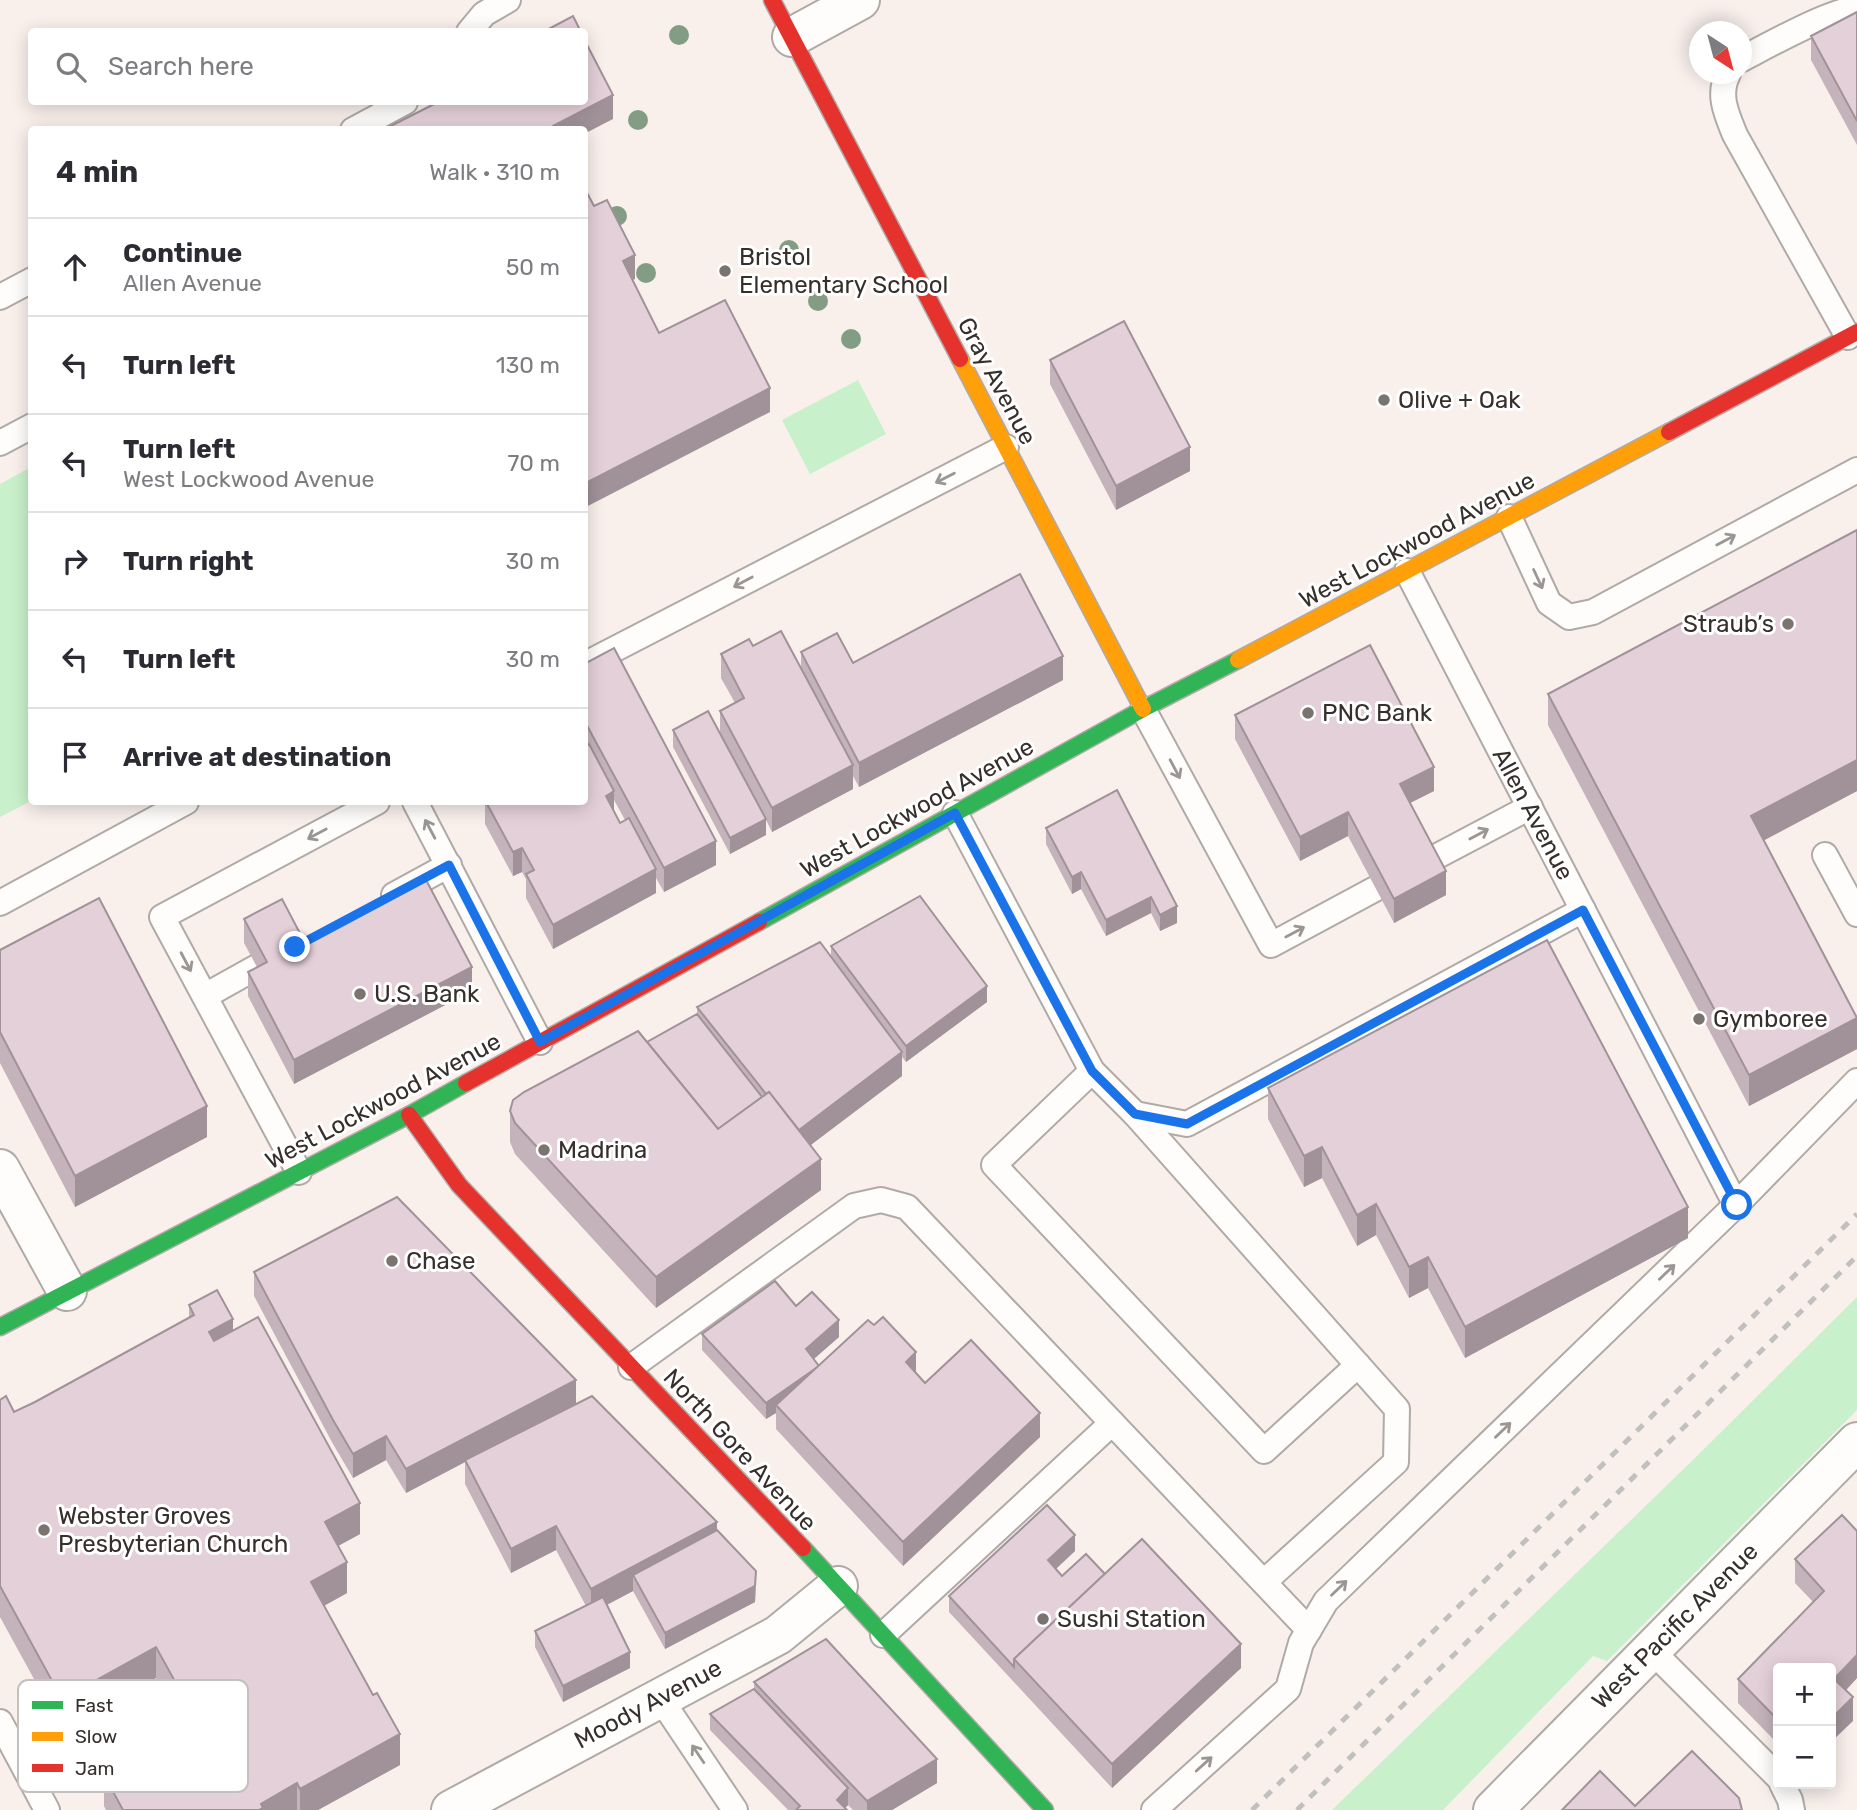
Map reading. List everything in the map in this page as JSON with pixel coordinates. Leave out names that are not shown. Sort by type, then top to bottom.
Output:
[{"type":"main road","name":"Gray Avenue","points":[[772,0],[1143,709]]},
{"type":"main road","name":"West Lockwood Avenue","points":[[0,1327],[409,1115],[1143,709],[1853,335]]},
{"type":"main road","name":"North Gore Avenue","points":[[409,1115],[460,1185],[1045,1810]]},
{"type":"street","points":[[792,37],[860,0]]},
{"type":"street","points":[[0,1169],[67,1291]]},
{"type":"street","name":"West Pacific Avenue","points":[[1493,1810],[1857,1442]]},
{"type":"street","name":"Moody Avenue","points":[[451,1810],[778,1635],[838,1586]]},
{"type":"lane","points":[[472,28],[484,14],[508,0]]},
{"type":"lane","points":[[1752,54],[1831,15],[1857,9]]},
{"type":"lane","points":[[1724,84],[1722,96],[1725,112],[1735,135],[1853,335]]},
{"type":"lane","points":[[360,126],[399,105]]},
{"type":"lane","points":[[0,297],[28,282]]},
{"type":"lane","points":[[0,443],[28,428]]},
{"type":"lane","points":[[588,663],[1006,447]]},
{"type":"lane","points":[[1508,517],[1549,603],[1569,618],[1593,612],[1857,470]]},
{"type":"lane","name":"Allen Avenue","points":[[1407,571],[1737,1205]]},
{"type":"lane","points":[[1143,709],[1271,945],[1376,889]]},
{"type":"lane","points":[[0,903],[180,805]]},
{"type":"lane","points":[[299,1172],[162,917],[371,805]]},
{"type":"lane","points":[[417,805],[540,1042]]},
{"type":"lane","points":[[1428,861],[1530,807]]},
{"type":"lane","points":[[955,813],[1092,1071],[1135,1114],[1397,1409],[1396,1462],[1264,1582]]},
{"type":"lane","points":[[1825,855],[1857,914]]},
{"type":"lane","points":[[378,903],[449,865]]},
{"type":"lane","points":[[1135,1114],[1187,1124],[1583,910]]},
{"type":"lane","points":[[205,996],[257,967]]},
{"type":"lane","points":[[1092,1071],[994,1165],[1264,1451],[1358,1365]]},
{"type":"lane","points":[[1154,1810],[1288,1689],[1301,1643],[1326,1601],[1737,1205],[1857,1081]]},
{"type":"lane","points":[[631,1367],[854,1206],[881,1200],[907,1207],[1309,1630]]},
{"type":"lane","points":[[883,1635],[1112,1423]]},
{"type":"lane","points":[[1651,1650],[1773,1770]]},
{"type":"lane","points":[[660,1698],[735,1810]]},
{"type":"lane","points":[[0,1722],[18,1756]]},
{"type":"lane","points":[[1784,1789],[1792,1810]]},
{"type":"lane","points":[[37,1792],[47,1810]]},
{"type":"green space","points":[[858,380],[886,434],[810,474],[782,420]]},
{"type":"green space","points":[[28,469],[28,803],[0,817],[0,484]]},
{"type":"green space","points":[[1857,1297],[1857,1410],[1607,1661],[1593,1656],[1443,1810],[1332,1810],[1696,1457]]},
{"type":"building","points":[[1857,12],[1857,121],[1811,36]]},
{"type":"building","points":[[573,16],[579,28],[550,28]]},
{"type":"building","points":[[588,47],[613,95],[553,126],[391,126],[432,105],[588,105]]},
{"type":"building","name":"Bristol Elementary School","points":[[588,195],[594,206],[607,200],[635,255],[623,261],[659,333],[725,300],[770,388],[588,482]]},
{"type":"building","points":[[1124,321],[1190,447],[1116,486],[1050,360]]},
{"type":"building","points":[[1857,530],[1857,760],[1751,816],[1857,1018],[1749,1075],[1548,694]]},
{"type":"building","points":[[1020,574],[1063,656],[859,763],[801,652],[837,633],[853,663]]},
{"type":"building","points":[[781,631],[853,765],[772,808],[720,711],[744,698],[721,654],[749,639],[753,646]]},
{"type":"building","points":[[1370,645],[1434,767],[1400,784],[1446,871],[1394,899],[1348,812],[1300,837],[1235,715]]},
{"type":"building","points":[[614,648],[716,841],[664,868],[588,727],[588,662]]},
{"type":"building","points":[[708,711],[766,819],[730,838],[673,730]]},
{"type":"building","points":[[588,745],[614,791],[606,796],[620,823],[629,818],[656,869],[553,925],[526,874],[534,870],[522,848],[513,852],[488,805],[588,805]]},
{"type":"building","points":[[1117,790],[1177,906],[1160,915],[1151,897],[1106,920],[1081,872],[1072,877],[1046,828]]},
{"type":"building","name":"U.S. Bank","points":[[425,878],[472,967],[294,1060],[248,972],[267,962],[244,919],[282,899],[304,941]]},
{"type":"building","points":[[920,896],[987,986],[906,1046],[831,946]]},
{"type":"building","points":[[99,898],[207,1106],[75,1176],[0,1032],[0,950]]},
{"type":"building","points":[[1547,940],[1688,1207],[1465,1327],[1428,1257],[1409,1267],[1376,1204],[1357,1215],[1322,1147],[1304,1156],[1268,1088]]},
{"type":"building","points":[[820,942],[902,1052],[799,1130],[769,1092],[766,1094],[697,1007]]},
{"type":"building","points":[[697,1014],[762,1097],[718,1129],[647,1042]]},
{"type":"building","points":[[638,1031],[718,1129],[769,1092],[821,1159],[656,1277],[515,1123],[510,1111],[513,1100],[524,1092]]},
{"type":"building","points":[[397,1197],[576,1380],[406,1469],[386,1436],[353,1454],[254,1272]]},
{"type":"building","points":[[775,1281],[796,1306],[812,1292],[839,1320],[806,1349],[819,1366],[766,1403],[702,1334]]},
{"type":"building","points":[[217,1290],[233,1319],[209,1332],[214,1341],[258,1317],[360,1503],[325,1522],[347,1562],[311,1582],[373,1695],[377,1693],[400,1734],[300,1789],[297,1783],[261,1804],[263,1808],[259,1810],[123,1810],[113,1792],[248,1792],[248,1680],[174,1680],[156,1647],[96,1680],[52,1680],[0,1586],[0,1400],[6,1396],[14,1412],[35,1402],[194,1315],[189,1305]]},
{"type":"building","points":[[883,1317],[916,1352],[906,1362],[925,1383],[971,1340],[1040,1413],[903,1542],[776,1405],[868,1320],[874,1325]]},
{"type":"building","points":[[592,1396],[717,1522],[591,1589],[556,1526],[511,1549],[465,1460]]},
{"type":"building","points":[[1047,1505],[1075,1535],[1048,1560],[1062,1576],[1086,1554],[1105,1574],[1014,1659],[1014,1667],[949,1596]]},
{"type":"building","points":[[1842,1515],[1857,1531],[1857,1655],[1836,1677],[1836,1663],[1773,1663],[1773,1715],[1738,1679],[1824,1591],[1795,1559]]},
{"type":"building","points":[[717,1530],[756,1571],[755,1586],[665,1633],[633,1575]]},
{"type":"building","points":[[1142,1539],[1241,1644],[1112,1764],[1014,1659]]},
{"type":"building","points":[[603,1597],[630,1652],[563,1686],[535,1631]]},
{"type":"building","points":[[826,1639],[937,1759],[867,1801],[754,1682]]},
{"type":"building","points":[[1836,1681],[1853,1697],[1836,1714]]},
{"type":"building","points":[[754,1689],[848,1788],[837,1800],[847,1810],[796,1810],[800,1806],[710,1714]]},
{"type":"building","points":[[1692,1751],[1739,1798],[1742,1810],[1562,1810],[1600,1771],[1635,1806]]},
{"type":"railway","points":[[1252,1810],[1857,1214]]},
{"type":"railway","points":[[1297,1810],[1857,1256]]},
{"type":"traffic: fast","points":[[759,922],[1143,709],[1238,660]]},
{"type":"traffic: fast","points":[[0,1327],[466,1083]]},
{"type":"traffic: fast","points":[[803,1548],[1045,1810]]},
{"type":"traffic: slow","points":[[960,359],[1143,709]]},
{"type":"traffic: slow","points":[[1238,660],[1669,432]]},
{"type":"traffic: jam","points":[[772,0],[960,359]]},
{"type":"traffic: jam","points":[[1669,432],[1857,332]]},
{"type":"traffic: jam","points":[[466,1083],[759,922]]},
{"type":"traffic: jam","points":[[409,1115],[459,1185],[803,1548]]},
{"type":"place","name":"Bristol Elementary School","points":[[725,271]]},
{"type":"place","name":"Olive + Oak","points":[[1384,400]]},
{"type":"place","name":"Straub’s","points":[[1788,624]]},
{"type":"place","name":"PNC Bank","points":[[1308,713]]},
{"type":"place","name":"U.S. Bank","points":[[360,994]]},
{"type":"place","name":"Gymboree","points":[[1699,1019]]},
{"type":"place","name":"Madrina","points":[[544,1150]]},
{"type":"place","name":"Chase","points":[[392,1261]]},
{"type":"place","name":"Webster Groves Presbyterian Church","points":[[44,1530]]},
{"type":"place","name":"Sushi Station","points":[[1043,1619]]},
{"type":"route","points":[[295,947],[449,865],[540,1042],[955,813],[1092,1071],[1135,1114],[1187,1124],[1583,910],[1737,1205]]}]
